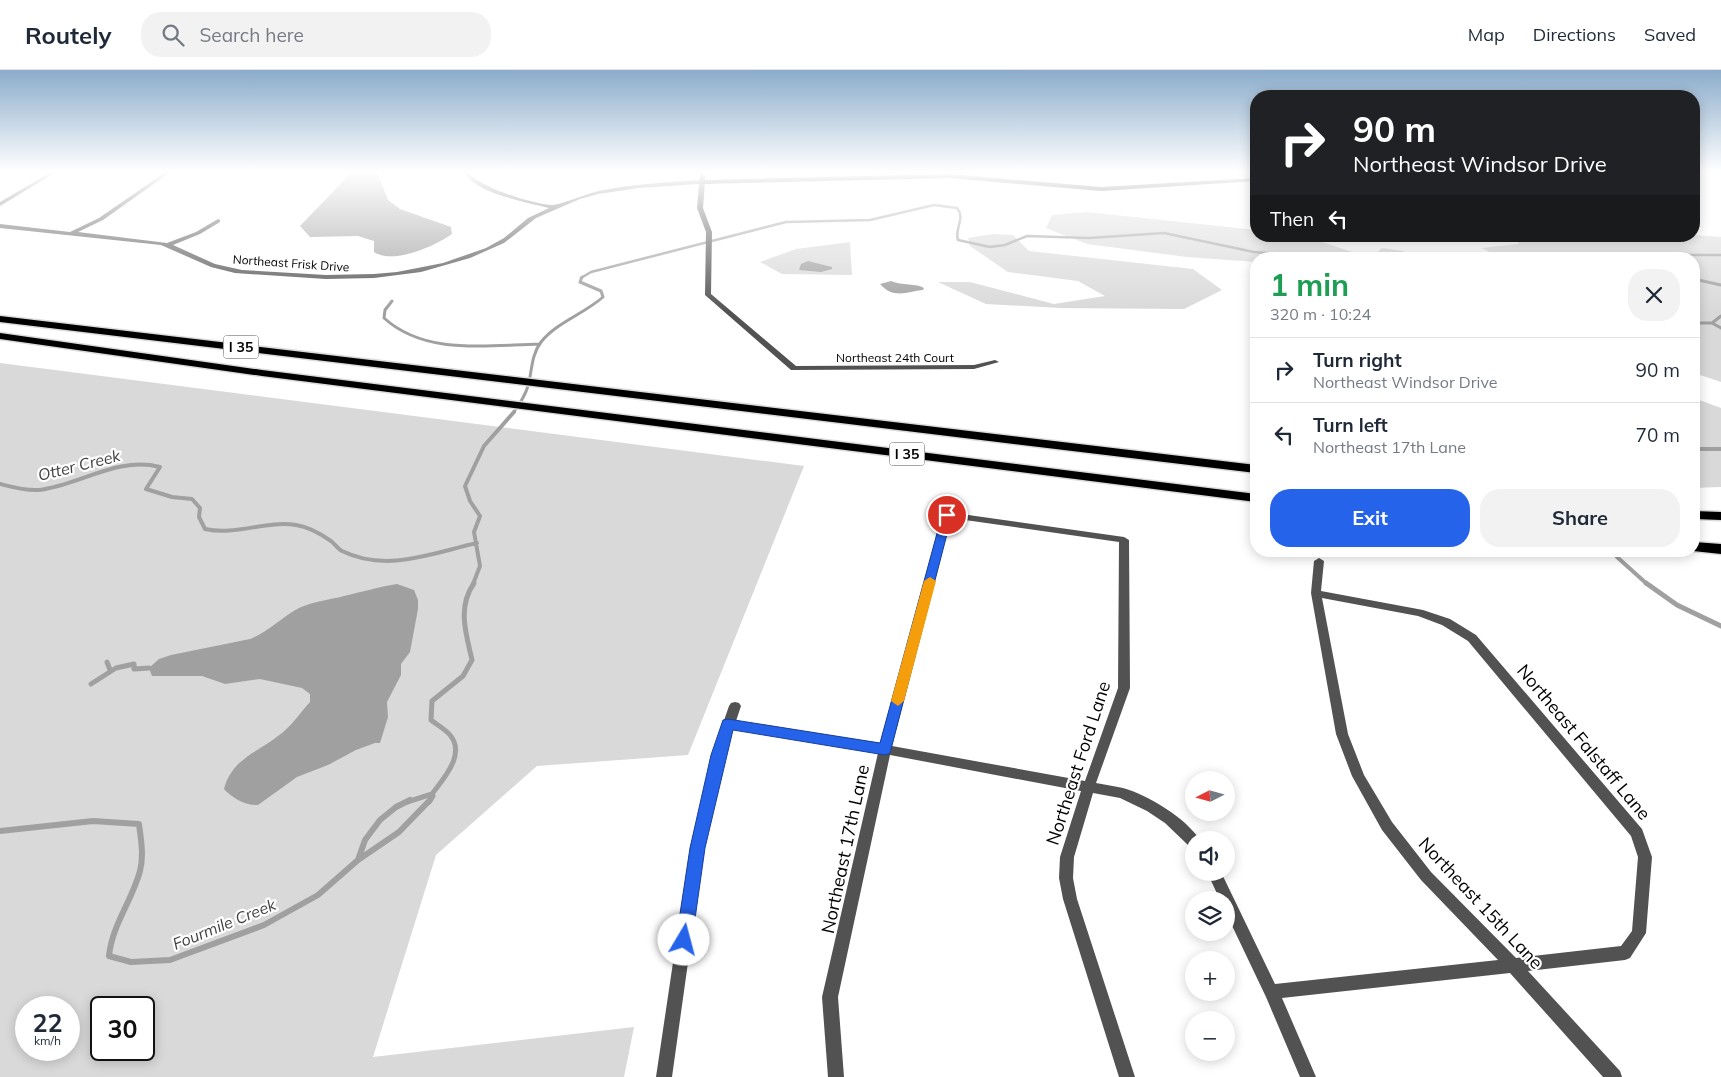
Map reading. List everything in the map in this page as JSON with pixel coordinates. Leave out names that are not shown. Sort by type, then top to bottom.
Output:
[{"type":"highway","name":"I 35","points":[[0,318],[1250,468]]},
{"type":"highway","name":"I 35","points":[[0,336],[262,373],[1250,497]]},
{"type":"highway","points":[[1700,515],[1721,516]]},
{"type":"highway","points":[[1700,547],[1721,549]]},
{"type":"street","points":[[71,233],[102,218]]},
{"type":"street","name":"Northeast Frisk Drive","points":[[0,226],[167,245],[187,252],[206,264],[228,270],[323,278],[379,276],[435,267],[478,254],[498,244],[532,218]]},
{"type":"street","name":"Northeast 24th Court","points":[[704,218],[709,232],[709,256],[706,274],[708,295],[794,368],[974,367],[995,362]]},
{"type":"street","points":[[167,245],[198,233],[218,221]]},
{"type":"street","name":"Northeast Ford Lane","points":[[947,515],[1124,540],[1124,688],[1089,786],[1067,857],[1066,878],[1070,899],[1127,1077]]},
{"type":"street","name":"Northeast 17th Lane","points":[[836,1077],[830,997],[885,749],[947,515]]},
{"type":"street","name":"Northeast 15th Lane","points":[[1319,561],[1316,593],[1342,734],[1358,776],[1387,826],[1426,876],[1512,964],[1614,1077]]},
{"type":"street","name":"Northeast Falstaff Lane","points":[[1271,992],[1512,964],[1626,953],[1639,933],[1645,857],[1637,833],[1472,638],[1446,622],[1419,613],[1316,593]]},
{"type":"street","points":[[664,1077],[697,848],[718,755],[735,706]]},
{"type":"street","points":[[728,724],[885,749],[1122,793],[1152,806],[1185,832]]},
{"type":"street","points":[[1218,881],[1271,992],[1308,1077]]},
{"type":"shaded area","points":[[308,218],[425,218],[451,227],[452,234],[425,248],[403,255],[392,256],[374,252],[374,241],[358,236],[310,237],[300,226]]},
{"type":"shaded area","points":[[1051,218],[1143,218],[1250,229],[1250,242],[1322,242],[1352,252],[1250,252],[1250,262],[1187,257],[1087,244],[1046,228]]},
{"type":"shaded area","points":[[993,234],[1013,235],[1029,251],[1193,269],[1222,290],[1184,309],[1061,308],[986,304],[938,282],[970,282],[1054,304],[1105,296],[1078,281],[1008,272],[970,246],[968,238]]},
{"type":"shaded area","points":[[1700,235],[1721,237],[1721,382],[1700,375],[1700,252],[1490,252],[1482,248],[1518,244],[1518,242],[1700,242]]},
{"type":"shaded area","points":[[850,242],[852,275],[782,274],[760,262],[796,249]]},
{"type":"shaded area","points":[[1382,248],[1404,252],[1377,252]]},
{"type":"shaded area","points":[[808,261],[832,267],[832,269],[821,272],[799,270],[801,264]]},
{"type":"shaded area","points":[[891,281],[924,288],[923,290],[896,293],[885,289],[880,284]]},
{"type":"shaded area","points":[[0,363],[804,466],[688,755],[537,766],[436,855],[373,1057],[634,1027],[624,1077],[0,1077]]},
{"type":"shaded area","points":[[1700,400],[1721,408],[1721,487],[1700,488]]},
{"type":"shaded area","points":[[397,584],[414,590],[418,600],[418,609],[410,652],[401,664],[401,675],[387,702],[388,717],[380,743],[356,750],[328,765],[297,777],[258,805],[244,803],[231,795],[224,789],[233,770],[246,758],[287,729],[310,702],[310,694],[302,688],[260,679],[225,684],[202,676],[152,676],[149,668],[159,659],[171,655],[250,639],[299,608],[316,602]]},
{"type":"waterway","name":"Fourmile Creek","points":[[582,278],[591,272],[786,222],[870,220],[879,218]]},
{"type":"waterway","name":"Fourmile Creek","points":[[960,218],[957,231],[958,240],[990,247],[1005,245],[1027,236],[1089,238],[1164,233],[1254,252]]},
{"type":"waterway","name":"Fourmile Creek","points":[[1700,255],[1721,255]]},
{"type":"waterway","name":"Fourmile Creek","points":[[540,344],[547,335],[563,323],[603,297],[601,291],[580,282],[582,278]]},
{"type":"waterway","name":"Fourmile Creek","points":[[1700,280],[1721,285]]},
{"type":"waterway","points":[[392,301],[385,310],[384,318],[401,330],[419,338],[458,346],[540,344]]},
{"type":"waterway","name":"Fourmile Creek","points":[[1712,323],[1721,316]]},
{"type":"waterway","name":"Fourmile Creek","points":[[1700,323],[1712,323]]},
{"type":"waterway","points":[[1712,323],[1721,328]]},
{"type":"waterway","name":"Fourmile Creek","points":[[513,413],[527,390],[534,358],[540,344]]},
{"type":"waterway","name":"Fourmile Creek","points":[[476,543],[474,532],[480,516],[470,501],[465,486],[484,446],[514,412]]},
{"type":"waterway","points":[[1700,449],[1721,449]]},
{"type":"waterway","name":"Otter Creek","points":[[0,484],[39,490],[69,483],[114,468],[144,465],[160,467],[146,489],[172,497],[192,499],[200,508],[199,517],[205,529],[228,531],[273,524],[296,525],[319,533],[342,551],[359,557],[393,561],[426,556],[476,543]]},
{"type":"waterway","name":"Fourmile Creek","points":[[473,584],[480,566],[476,543]]},
{"type":"waterway","points":[[1617,557],[1647,584]]},
{"type":"waterway","name":"Fourmile Creek","points":[[407,802],[432,794],[452,766],[456,750],[454,742],[450,735],[431,720],[432,701],[463,676],[472,660],[464,621],[464,611],[469,592],[474,583]]},
{"type":"waterway","points":[[1646,583],[1677,605],[1721,626]]},
{"type":"waterway","points":[[107,662],[110,670]]},
{"type":"waterway","points":[[91,684],[116,668],[134,664],[134,669],[149,668]]},
{"type":"waterway","points":[[429,802],[433,796]]},
{"type":"waterway","name":"Fourmile Creek","points":[[358,860],[365,840],[380,820],[396,807],[410,800]]},
{"type":"waterway","points":[[358,860],[399,832],[430,800]]},
{"type":"waterway","name":"Fourmile Creek","points":[[0,831],[93,821],[139,824],[142,853],[140,871],[118,923],[109,956],[131,962],[170,960],[264,925],[318,895],[358,860]]},
{"type":"slow traffic","points":[[898,701],[930,581]]},
{"type":"route","points":[[684,940],[697,848],[718,755],[728,724],[885,749],[947,515]]}]
